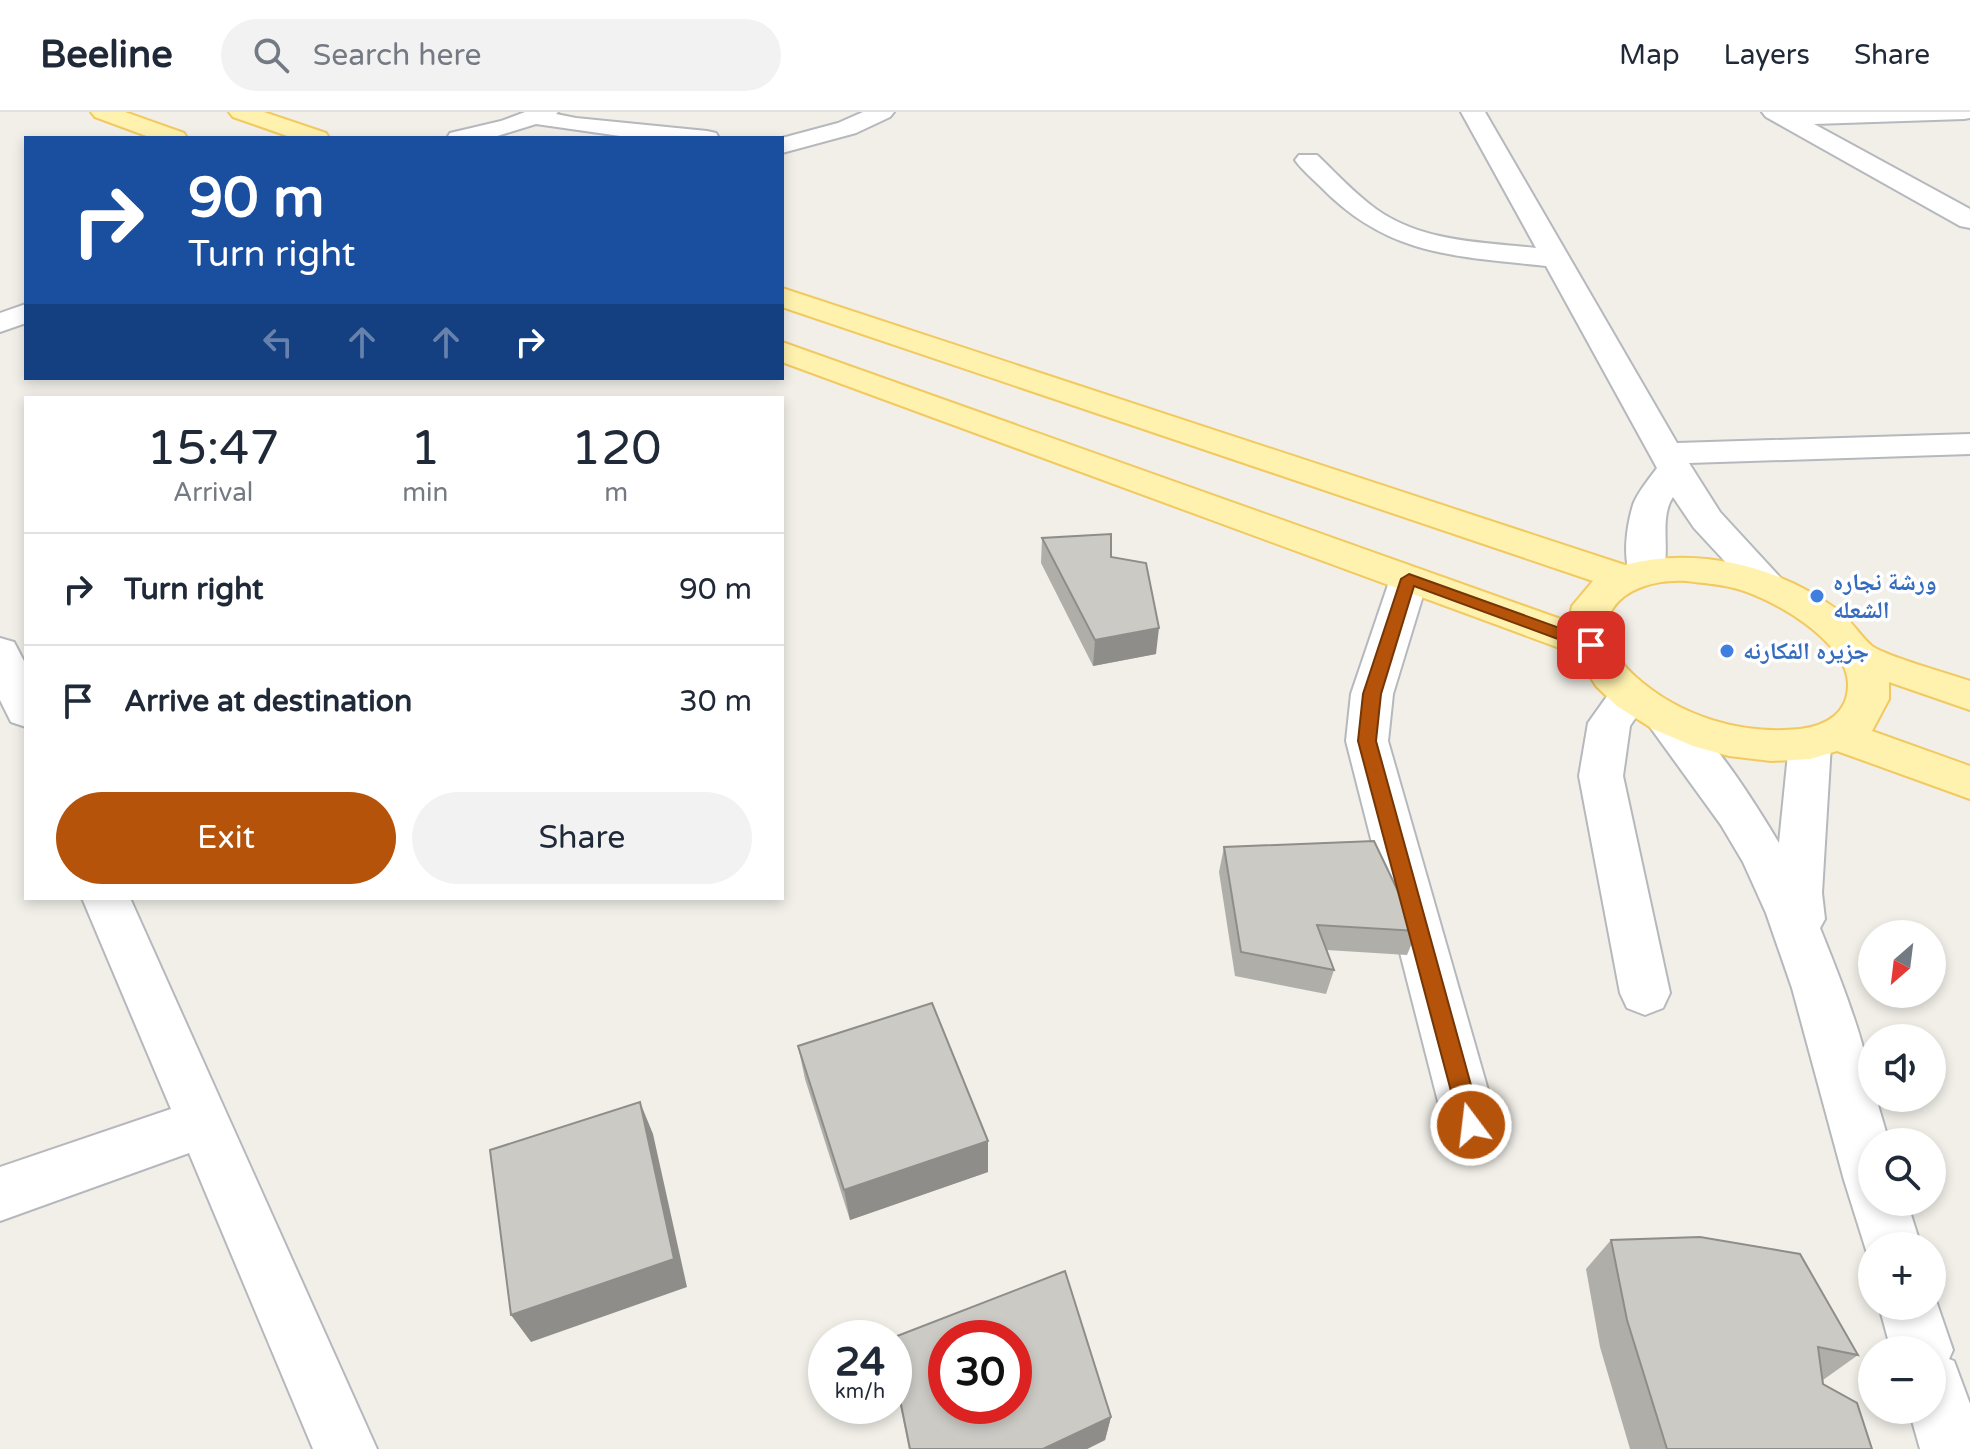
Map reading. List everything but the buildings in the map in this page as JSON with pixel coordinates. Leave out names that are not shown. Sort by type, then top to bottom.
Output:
[{"type":"main road","points":[[103,112],[169,136]]},
{"type":"main road","points":[[241,112],[311,136]]},
{"type":"main road","points":[[784,298],[1635,575],[1705,570],[1770,587],[1807,606],[1837,629],[1859,656],[1869,679],[1869,701],[1857,720],[1824,740],[1776,747],[1699,732],[1646,705],[1605,670],[1591,645],[1588,618],[1600,595],[1635,575]]},
{"type":"main road","points":[[784,352],[1591,645]]},
{"type":"main road","points":[[1859,656],[1970,696]]},
{"type":"main road","points":[[1824,740],[1970,783]]},
{"type":"street","points":[[784,145],[835,132],[882,112]]},
{"type":"street","points":[[1473,112],[1668,462],[1707,520],[1770,587]]},
{"type":"street","points":[[1780,115],[1964,112]]},
{"type":"street","points":[[473,136],[500,132],[541,114],[576,125],[687,136]]},
{"type":"street","points":[[1780,115],[1963,213]]},
{"type":"street","points":[[1308,160],[1372,218],[1417,239],[1553,258]]},
{"type":"street","points":[[0,323],[24,314]]},
{"type":"street","points":[[1668,462],[1970,444]]},
{"type":"street","points":[[1635,575],[1646,538],[1651,503],[1668,462]]},
{"type":"street","points":[[1409,579],[1372,694],[1367,741],[1471,1125]]},
{"type":"street","points":[[0,652],[24,707]]},
{"type":"street","points":[[1645,993],[1601,776],[1609,723],[1646,705],[1698,758],[1734,809],[1773,876],[1805,953],[1858,1133]]},
{"type":"street","points":[[1805,953],[1798,893],[1824,740]]},
{"type":"street","points":[[107,900],[345,1449]]},
{"type":"street","points":[[0,1194],[204,1123]]},
{"type":"street","points":[[1944,1424],[1952,1449]]},
{"type":"place","name":"ورشة نجاره الشعله","points":[[1817,596]]},
{"type":"place","name":"جزيره الفكارنه","points":[[1727,651]]},
{"type":"route","points":[[1471,1125],[1367,741],[1372,694],[1409,579],[1591,645]]}]
